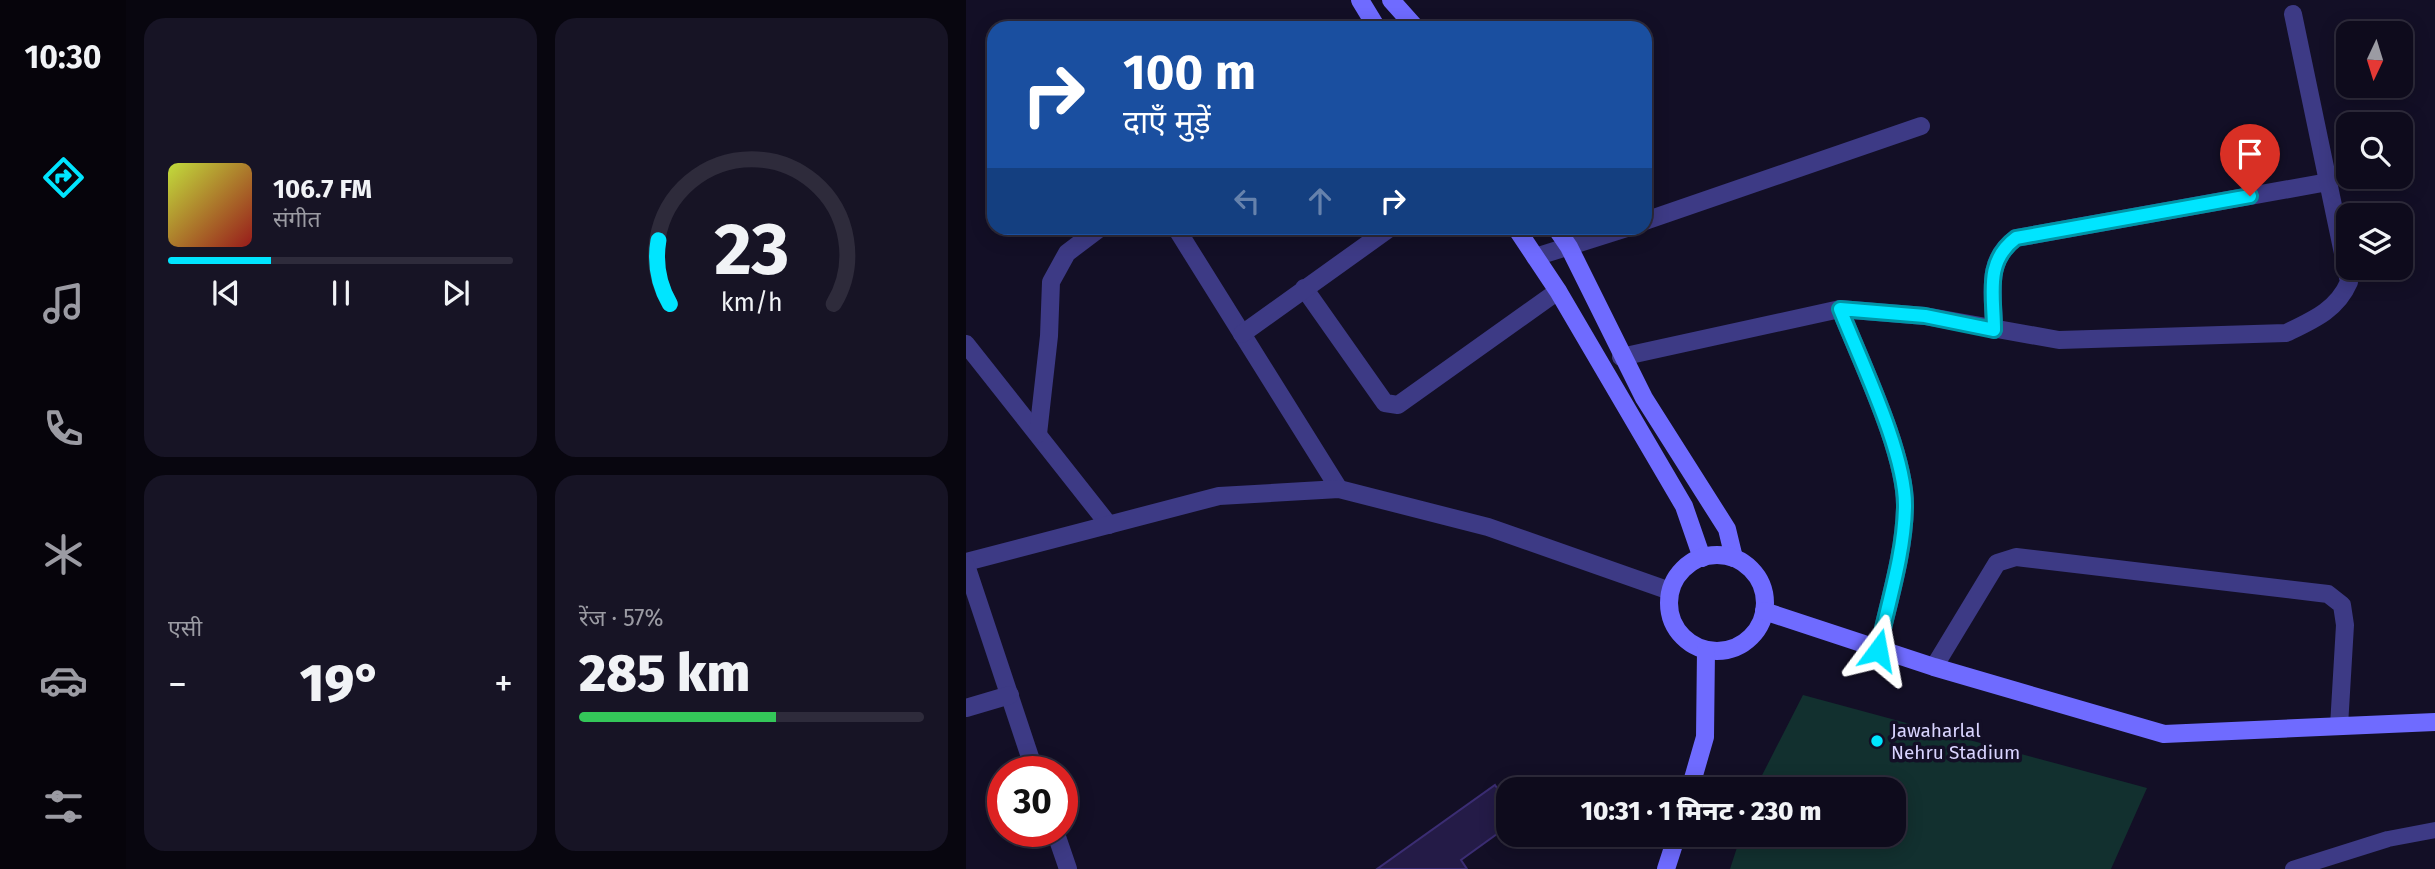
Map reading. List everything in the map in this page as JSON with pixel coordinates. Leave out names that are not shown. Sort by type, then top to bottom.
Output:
[{"type":"main road","points":[[1360,0],[1373,21]]},
{"type":"main road","points":[[1391,0],[1410,21]]},
{"type":"main road","points":[[1521,235],[1558,291],[1684,506],[1702,558]]},
{"type":"main road","points":[[1561,235],[1621,357],[1727,528],[1734,558]]},
{"type":"main road","points":[[1702,558],[1734,558],[1748,567],[1759,579],[1764,595],[1764,611],[1759,626],[1749,639],[1721,651],[1706,650],[1680,634],[1668,606],[1670,591],[1677,577],[1687,565],[1702,558]]},
{"type":"main road","points":[[1764,611],[1878,650],[2164,734],[2435,722]]},
{"type":"main road","points":[[1693,777],[1705,737],[1706,650]]},
{"type":"main road","points":[[1666,869],[1673,847]]},
{"type":"street","points":[[1621,357],[1840,309],[1925,316],[2059,340],[2286,333],[2316,319],[2341,300],[2349,282],[2292,14]]},
{"type":"street","points":[[1652,219],[1921,126]]},
{"type":"street","points":[[1994,330],[1993,271],[2001,250],[2016,238],[2328,182]]},
{"type":"street","points":[[1038,435],[1049,336],[1051,282],[1067,253],[1091,235]]},
{"type":"street","points":[[1179,235],[1339,489]]},
{"type":"street","points":[[1242,334],[1380,235]]},
{"type":"street","points":[[1535,257],[1606,235]]},
{"type":"street","points":[[1304,288],[1385,403],[1398,405],[1558,291]]},
{"type":"street","points":[[1840,309],[1902,469],[1905,505],[1903,541],[1878,650]]},
{"type":"street","points":[[966,345],[1109,524]]},
{"type":"street","points":[[1030,756],[966,564],[1109,524],[1219,496],[1339,489],[1488,527],[1670,591]]},
{"type":"street","points":[[1934,667],[1997,564],[2016,557],[2328,594],[2342,605],[2345,625],[2339,726]]},
{"type":"street","points":[[966,708],[1010,695]]},
{"type":"street","points":[[1060,847],[1068,869]]},
{"type":"lane","points":[[2293,869],[2388,839],[2435,830]]},
{"type":"green space","name":"Jawaharlal Nehru Stadium","points":[[1803,695],[2147,788],[2111,869],[1730,869],[1737,847],[1906,847],[1906,777],[1761,777]]},
{"type":"building","points":[[1495,785],[1496,835],[1461,860],[1467,869],[1377,869]]},
{"type":"place","name":"Jawaharlal Nehru Stadium","points":[[1877,741]]},
{"type":"route","points":[[1878,650],[1903,541],[1905,505],[1902,469],[1840,309],[1925,316],[1994,330],[1993,271],[2001,250],[2016,238],[2250,196]]}]
